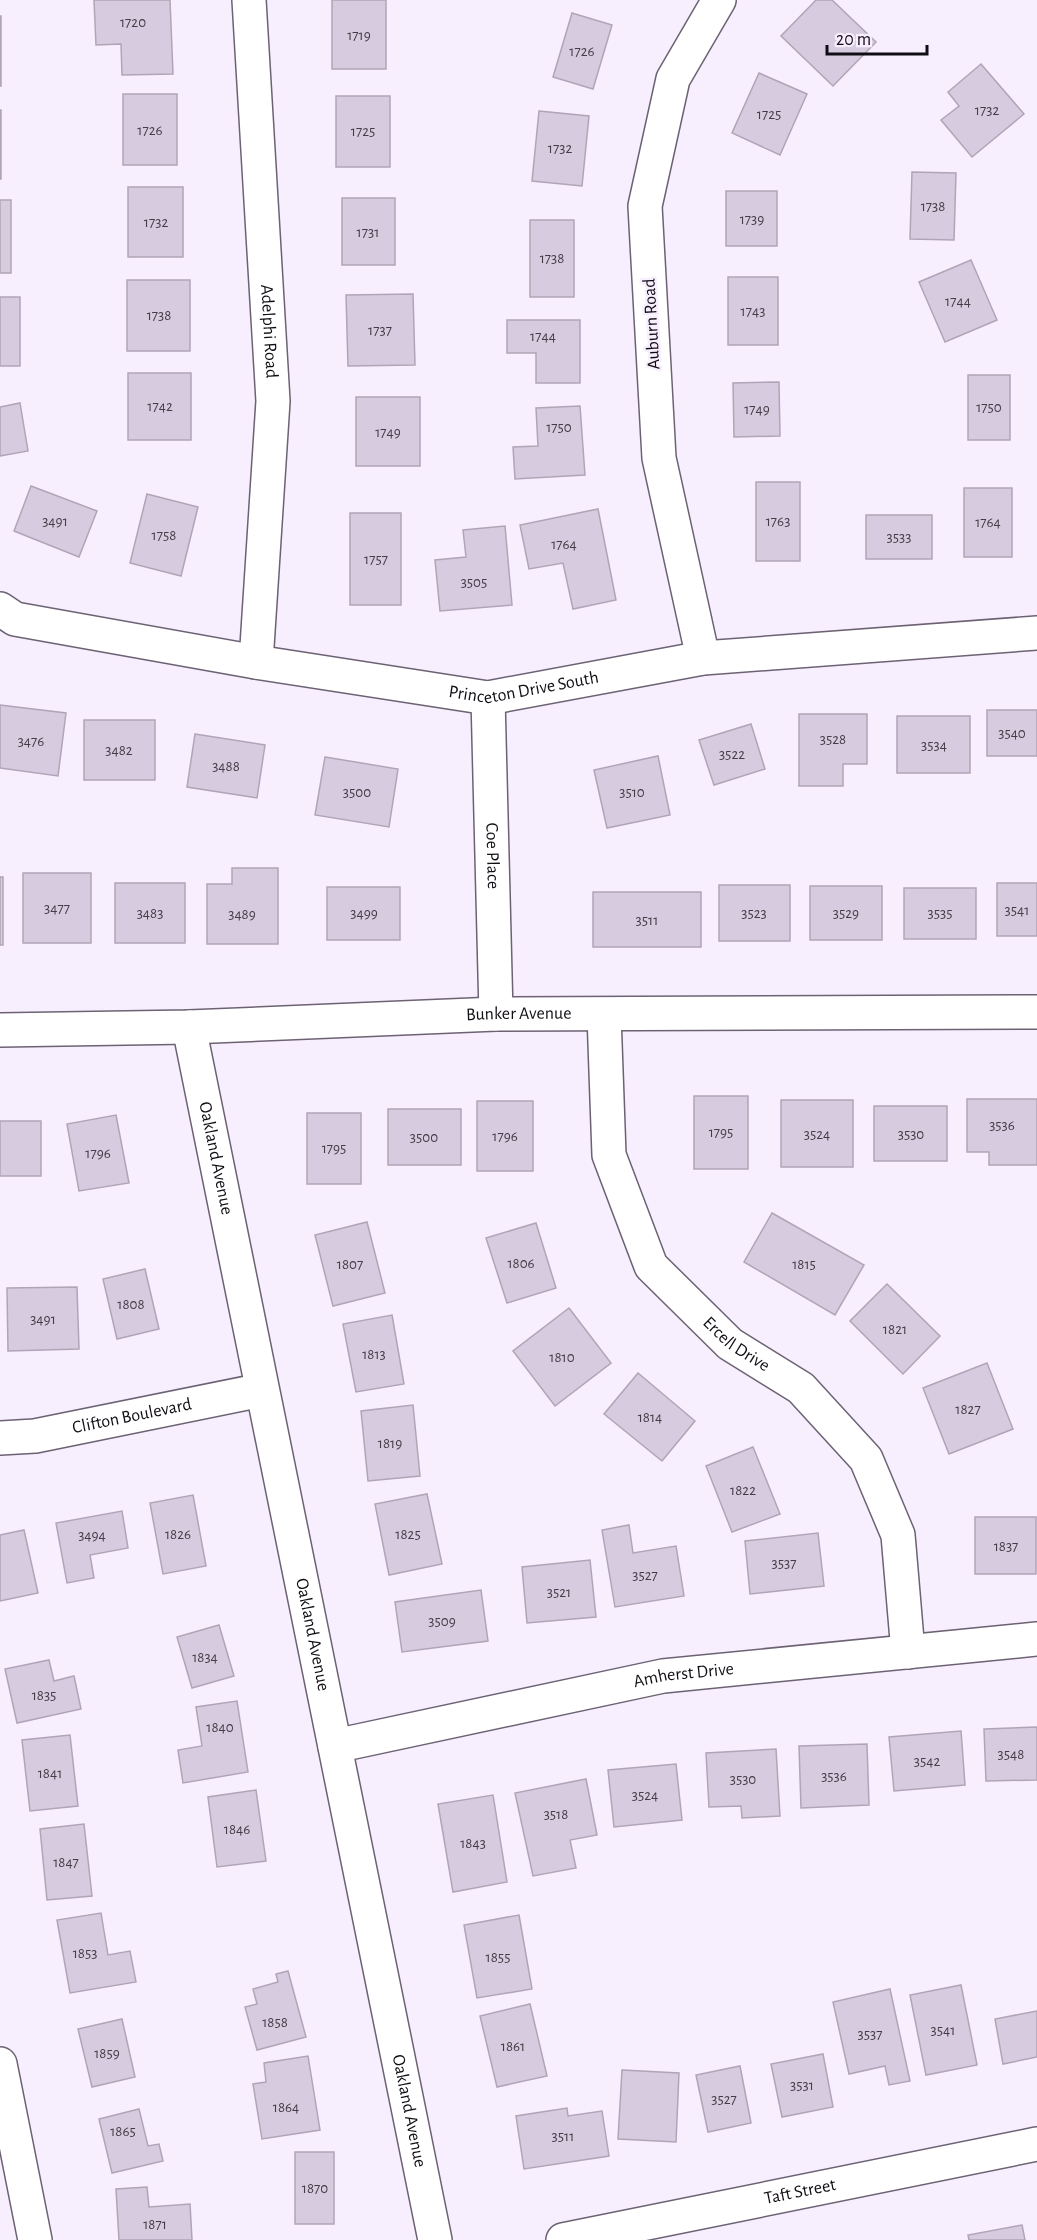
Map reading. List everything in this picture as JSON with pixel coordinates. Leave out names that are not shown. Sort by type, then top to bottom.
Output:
[{"type":"street","name":"Adelphi Road","points":[[249,0],[273,401],[256,662]]},
{"type":"street","name":"Auburn Road","points":[[703,658],[659,458],[645,206],[674,79],[719,0]]},
{"type":"street","name":"Princeton Drive South","points":[[8,614],[256,662],[488,698],[703,658],[1037,633]]},
{"type":"street","name":"Coe Place","points":[[488,698],[496,1014]]},
{"type":"street","name":"Bunker Avenue","points":[[0,1030],[189,1027],[496,1014],[1037,1012]]},
{"type":"street","name":"Ercell Drive","points":[[604,1015],[609,1155],[651,1266],[730,1344],[801,1388],[866,1459],[898,1535],[908,1652]]},
{"type":"street","name":"Oakland Avenue","points":[[189,1027],[435,2240]]},
{"type":"street","name":"Clifton Boulevard","points":[[0,1438],[35,1436],[262,1390]]},
{"type":"street","name":"Amherst Drive","points":[[335,1746],[663,1676],[1037,1639]]},
{"type":"street","points":[[0,2064],[35,2240]]},
{"type":"street","name":"Taft Street","points":[[563,2240],[1037,2144]]},
{"type":"building","points":[[94,0],[170,0],[173,74],[122,75],[121,44],[96,45]]},
{"type":"building","points":[[332,0],[386,0],[386,69],[332,69]]},
{"type":"building","points":[[816,0],[832,0],[876,42],[833,86],[781,36]]},
{"type":"building","points":[[572,13],[612,25],[593,89],[553,77]]},
{"type":"building","points":[[1,16],[1,86],[0,86]]},
{"type":"building","points":[[981,64],[1024,114],[972,157],[941,120],[959,106],[948,92]]},
{"type":"building","points":[[759,73],[807,94],[780,155],[732,133]]},
{"type":"building","points":[[123,94],[177,94],[177,165],[123,165]]},
{"type":"building","points":[[336,96],[390,96],[390,167],[336,167]]},
{"type":"building","points":[[1,110],[1,179],[0,179]]},
{"type":"building","points":[[539,111],[589,116],[582,186],[532,181]]},
{"type":"building","points":[[912,172],[956,173],[954,240],[910,239]]},
{"type":"building","points":[[128,187],[183,187],[183,257],[128,257]]},
{"type":"building","points":[[726,191],[777,191],[777,246],[726,246]]},
{"type":"building","points":[[342,198],[395,198],[395,265],[342,265]]},
{"type":"building","points":[[0,200],[11,200],[11,273],[0,273]]},
{"type":"building","points":[[530,220],[574,220],[574,297],[530,297]]},
{"type":"building","points":[[971,260],[997,320],[945,342],[919,282]]},
{"type":"building","points":[[728,277],[778,277],[778,345],[728,345]]},
{"type":"building","points":[[127,280],[190,280],[190,351],[127,351]]},
{"type":"building","points":[[413,294],[415,365],[348,366],[346,295]]},
{"type":"building","points":[[0,297],[20,297],[20,366],[0,366]]},
{"type":"building","points":[[507,320],[580,320],[580,383],[536,383],[536,353],[507,353]]},
{"type":"building","points":[[128,373],[191,373],[191,440],[128,440]]},
{"type":"building","points":[[968,375],[1010,375],[1010,440],[968,440]]},
{"type":"building","points":[[779,382],[780,436],[734,437],[733,383]]},
{"type":"building","points":[[356,397],[420,397],[420,466],[356,466]]},
{"type":"building","points":[[20,403],[28,451],[0,456],[0,407]]},
{"type":"building","points":[[580,406],[585,475],[515,479],[513,447],[538,446],[536,408]]},
{"type":"building","points":[[756,482],[800,482],[800,561],[756,561]]},
{"type":"building","points":[[31,486],[97,511],[79,557],[14,531]]},
{"type":"building","points":[[964,488],[1012,488],[1012,557],[964,557]]},
{"type":"building","points":[[147,494],[198,507],[181,576],[130,563]]},
{"type":"building","points":[[598,509],[616,600],[573,609],[563,563],[529,569],[520,525]]},
{"type":"building","points":[[350,513],[401,513],[401,605],[350,605]]},
{"type":"building","points":[[866,515],[932,515],[932,559],[866,559]]},
{"type":"building","points":[[505,526],[512,605],[440,611],[435,560],[466,557],[463,530]]},
{"type":"building","points":[[0,705],[66,713],[58,776],[0,768]]},
{"type":"building","points":[[987,710],[1037,710],[1037,756],[987,756]]},
{"type":"building","points":[[799,714],[867,714],[867,764],[843,764],[843,786],[799,786]]},
{"type":"building","points":[[897,716],[970,716],[970,773],[897,773]]},
{"type":"building","points":[[84,720],[155,720],[155,780],[84,780]]},
{"type":"building","points":[[751,724],[765,769],[714,785],[699,740]]},
{"type":"building","points":[[195,734],[265,745],[257,798],[187,787]]},
{"type":"building","points":[[658,756],[670,815],[607,828],[594,770]]},
{"type":"building","points":[[325,757],[398,769],[389,827],[315,815]]},
{"type":"building","points":[[232,868],[278,868],[278,944],[207,944],[207,884],[232,884]]},
{"type":"building","points":[[23,873],[91,873],[91,943],[23,943]]},
{"type":"building","points":[[0,877],[3,877],[3,945],[0,945]]},
{"type":"building","points":[[115,883],[185,883],[185,943],[115,943]]},
{"type":"building","points":[[997,883],[1037,883],[1037,936],[997,936]]},
{"type":"building","points":[[719,885],[790,885],[790,941],[719,941]]},
{"type":"building","points":[[810,886],[882,886],[882,940],[810,940]]},
{"type":"building","points":[[327,887],[400,887],[400,940],[327,940]]},
{"type":"building","points":[[904,888],[976,888],[976,939],[904,939]]},
{"type":"building","points":[[593,892],[701,892],[701,947],[593,947]]},
{"type":"building","points":[[694,1096],[748,1096],[748,1169],[694,1169]]},
{"type":"building","points":[[967,1099],[1037,1099],[1037,1165],[989,1165],[989,1152],[967,1152]]},
{"type":"building","points":[[781,1100],[853,1100],[853,1167],[781,1167]]},
{"type":"building","points":[[477,1101],[533,1101],[533,1171],[477,1171]]},
{"type":"building","points":[[874,1106],[947,1106],[947,1161],[874,1161]]},
{"type":"building","points":[[388,1109],[461,1109],[461,1165],[388,1165]]},
{"type":"building","points":[[307,1113],[361,1113],[361,1184],[307,1184]]},
{"type":"building","points":[[116,1115],[129,1183],[79,1191],[67,1124]]},
{"type":"building","points":[[0,1121],[41,1121],[41,1176],[0,1176]]},
{"type":"building","points":[[772,1213],[864,1265],[835,1315],[744,1262]]},
{"type":"building","points":[[367,1222],[385,1293],[333,1306],[315,1235]]},
{"type":"building","points":[[536,1223],[556,1288],[507,1303],[486,1238]]},
{"type":"building","points":[[145,1269],[159,1329],[117,1339],[103,1279]]},
{"type":"building","points":[[887,1284],[940,1336],[903,1374],[850,1321]]},
{"type":"building","points":[[77,1287],[79,1349],[8,1351],[7,1288]]},
{"type":"building","points":[[569,1308],[611,1363],[555,1406],[513,1351]]},
{"type":"building","points":[[392,1315],[404,1384],[356,1392],[343,1324]]},
{"type":"building","points":[[987,1363],[1013,1429],[949,1454],[923,1388]]},
{"type":"building","points":[[638,1373],[695,1421],[662,1461],[604,1414]]},
{"type":"building","points":[[413,1405],[420,1476],[368,1481],[361,1411]]},
{"type":"building","points":[[753,1447],[780,1514],[732,1532],[706,1466]]},
{"type":"building","points":[[427,1494],[442,1564],[389,1575],[375,1504]]},
{"type":"building","points":[[193,1495],[206,1566],[163,1574],[150,1503]]},
{"type":"building","points":[[122,1511],[128,1548],[90,1555],[94,1578],[67,1583],[56,1523]]},
{"type":"building","points":[[975,1517],[1036,1517],[1036,1574],[975,1574]]},
{"type":"building","points":[[629,1525],[633,1553],[676,1546],[684,1596],[615,1607],[602,1530]]},
{"type":"building","points":[[24,1530],[38,1593],[0,1601],[0,1535]]},
{"type":"building","points":[[818,1533],[824,1586],[750,1594],[745,1541]]},
{"type":"building","points":[[590,1560],[596,1617],[527,1623],[522,1567]]},
{"type":"building","points":[[481,1590],[488,1641],[402,1652],[395,1602]]},
{"type":"building","points":[[219,1625],[234,1676],[192,1688],[177,1637]]},
{"type":"building","points":[[49,1660],[54,1681],[74,1676],[81,1709],[17,1723],[5,1669]]},
{"type":"building","points":[[237,1701],[248,1772],[183,1783],[178,1750],[202,1746],[196,1707]]},
{"type":"building","points":[[1037,1727],[1037,1780],[986,1781],[984,1729]]},
{"type":"building","points":[[961,1731],[965,1785],[894,1791],[889,1737]]},
{"type":"building","points":[[70,1735],[78,1806],[30,1811],[22,1740]]},
{"type":"building","points":[[867,1744],[869,1805],[801,1808],[799,1746]]},
{"type":"building","points":[[776,1749],[780,1816],[742,1818],[741,1806],[709,1807],[706,1753]]},
{"type":"building","points":[[676,1764],[682,1820],[614,1827],[608,1770]]},
{"type":"building","points":[[586,1779],[597,1835],[570,1840],[576,1868],[533,1876],[515,1793]]},
{"type":"building","points":[[256,1790],[266,1861],[217,1867],[208,1797]]},
{"type":"building","points":[[493,1795],[507,1882],[453,1892],[438,1804]]},
{"type":"building","points":[[84,1824],[92,1896],[47,1900],[40,1829]]},
{"type":"building","points":[[101,1913],[108,1955],[130,1951],[136,1982],[70,1993],[57,1920]]},
{"type":"building","points":[[519,1915],[532,1989],[477,1998],[464,1925]]},
{"type":"building","points":[[288,1971],[306,2037],[257,2050],[245,2007],[257,2004],[253,1989],[278,1982],[276,1974]]},
{"type":"building","points":[[961,1985],[977,2065],[926,2075],[910,1995]]},
{"type":"building","points":[[890,1989],[910,2081],[889,2085],[885,2066],[849,2074],[833,2002]]},
{"type":"building","points":[[530,2004],[547,2076],[497,2087],[480,2016]]},
{"type":"building","points":[[1037,2011],[1037,2057],[1003,2064],[995,2019]]},
{"type":"building","points":[[122,2019],[135,2077],[92,2087],[78,2029]]},
{"type":"building","points":[[823,2054],[833,2107],[782,2117],[771,2064]]},
{"type":"building","points":[[308,2056],[320,2130],[262,2139],[253,2084],[266,2082],[264,2063]]},
{"type":"building","points":[[740,2066],[751,2123],[708,2132],[696,2075]]},
{"type":"building","points":[[622,2070],[679,2073],[676,2142],[618,2139]]},
{"type":"building","points":[[567,2108],[568,2116],[602,2111],[609,2156],[524,2169],[516,2116]]},
{"type":"building","points":[[139,2109],[148,2146],[159,2144],[163,2161],[112,2173],[99,2119]]},
{"type":"building","points":[[295,2152],[334,2152],[334,2224],[295,2224]]},
{"type":"building","points":[[147,2187],[149,2207],[190,2204],[192,2240],[119,2240],[116,2189]]},
{"type":"building","points":[[1022,2225],[1025,2240],[969,2240],[968,2235]]}]
